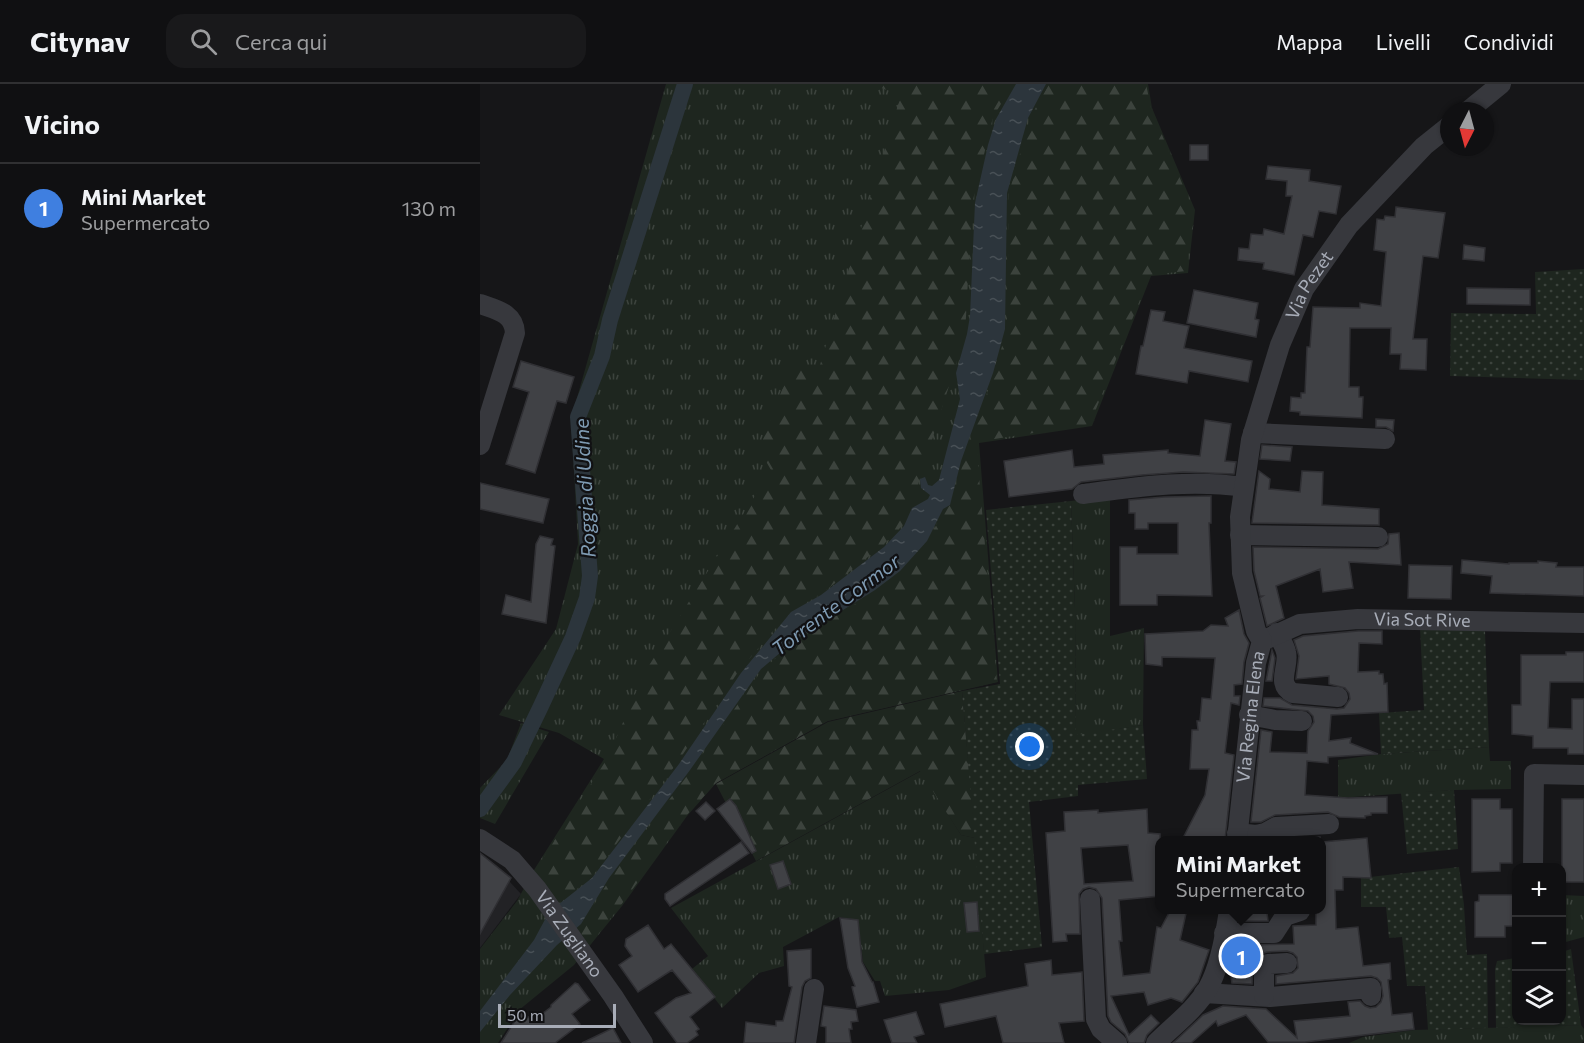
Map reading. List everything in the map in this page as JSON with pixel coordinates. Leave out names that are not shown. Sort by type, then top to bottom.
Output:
[{"type":"street","points":[[1479,102],[1501,84]]},
{"type":"street","name":"Via Pezet","points":[[1244,488],[1253,433],[1280,345],[1304,289],[1349,225],[1440,134]]},
{"type":"street","points":[[480,304],[505,313],[515,326],[515,333],[480,445]]},
{"type":"street","points":[[1253,433],[1384,439]]},
{"type":"street","points":[[1083,494],[1188,483],[1244,488]]},
{"type":"street","name":"Via Regina Elena","points":[[1237,836],[1256,663],[1270,637],[1256,632],[1242,573],[1240,517],[1244,488]]},
{"type":"street","points":[[1240,535],[1378,537]]},
{"type":"street","name":"Via Sot Rive","points":[[1270,637],[1300,624],[1358,619],[1584,623]]},
{"type":"street","points":[[1270,637],[1287,653],[1283,682],[1287,690],[1293,693],[1338,697]]},
{"type":"street","points":[[1249,715],[1275,720],[1302,721]]},
{"type":"street","points":[[1533,863],[1534,774],[1584,775]]},
{"type":"street","points":[[1246,836],[1265,833],[1276,827],[1329,824]]},
{"type":"street","name":"Via Zugliano","points":[[480,839],[512,860],[537,889],[613,996],[643,1043]]},
{"type":"street","points":[[1090,899],[1096,1020],[1101,1029],[1117,1043]]},
{"type":"street","points":[[1156,1043],[1190,1010],[1208,987],[1220,952],[1227,914]]},
{"type":"street","points":[[1224,933],[1274,933],[1285,916],[1291,914]]},
{"type":"street","points":[[1264,996],[1264,972],[1268,964],[1287,963]]},
{"type":"street","points":[[1204,993],[1264,996],[1371,988],[1371,996]]},
{"type":"street","points":[[806,1043],[814,989]]},
{"type":"shaded area","points":[[480,858],[521,894],[480,948]]},
{"type":"green space","points":[[666,84],[1148,84],[1152,108],[1195,210],[1188,273],[1151,276],[1092,426],[979,443],[998,682],[828,721],[716,783],[687,816],[622,906],[574,965],[519,1010],[498,1043],[480,1043],[480,949],[517,901],[604,759],[559,733],[499,715],[556,629],[578,544],[571,419]]},
{"type":"green space","points":[[870,84],[1013,84],[993,117],[972,204],[965,335],[911,507],[903,525],[883,545],[820,595],[789,612],[738,672],[677,763],[591,878],[559,903],[535,871],[607,759],[645,672],[771,470],[759,449],[792,364],[817,375],[901,95]]},
{"type":"green space","points":[[1049,84],[1146,84],[1151,108],[1193,210],[1186,271],[1150,275],[1090,424],[976,442],[997,682],[827,721],[716,783],[686,816],[589,946],[577,928],[762,670],[796,641],[873,593],[901,572],[928,542],[944,509],[951,505],[970,439],[994,374],[1007,329],[1009,193],[1030,118]]},
{"type":"green space","points":[[1584,269],[1584,380],[1450,376],[1451,313],[1536,314],[1535,272]]},
{"type":"green space","points":[[1110,496],[1110,636],[1144,628],[1143,725],[1076,736],[1071,501]]},
{"type":"green space","points":[[1071,501],[1076,735],[1143,725],[1147,779],[1078,785],[1078,796],[1029,802],[1042,947],[984,954],[962,691],[1000,684],[986,510]]},
{"type":"green space","points":[[1420,628],[1485,631],[1489,747],[1381,754],[1379,713],[1424,710]]},
{"type":"green space","points":[[962,691],[975,838],[961,835],[920,771],[756,861],[716,784],[828,722]]},
{"type":"green space","points":[[521,723],[549,732],[495,824],[480,818],[480,788],[507,760]]},
{"type":"green space","points":[[1489,747],[1490,761],[1511,761],[1511,789],[1454,790],[1338,798],[1338,760],[1381,754]]},
{"type":"green space","points":[[921,771],[961,835],[975,838],[986,977],[949,990],[885,996],[880,981],[875,981],[863,962],[858,920],[839,917],[783,947],[784,966],[759,973],[722,1008],[692,969],[708,956],[671,908]]},
{"type":"green space","points":[[1454,790],[1458,849],[1407,854],[1401,793]]},
{"type":"green space","points":[[1459,867],[1467,955],[1487,954],[1488,1028],[1428,1030],[1425,986],[1407,986],[1402,937],[1389,938],[1386,907],[1361,907],[1361,878]]},
{"type":"green space","points":[[1566,895],[1584,896],[1584,937],[1566,942]]},
{"type":"green space","points":[[1571,949],[1581,1025],[1496,1028],[1495,969],[1497,961],[1512,959],[1512,1025],[1566,1025],[1566,951]]},
{"type":"green space","points":[[1581,1025],[1584,1029],[1582,1043],[1349,1043],[1363,1037],[1414,1030]]},
{"type":"water","name":"Torrente Cormor","points":[[1016,84],[1046,84],[1028,118],[1007,193],[1005,329],[993,373],[961,461],[950,505],[943,509],[927,541],[900,571],[875,590],[795,640],[761,669],[690,770],[609,878],[581,924],[557,945],[510,995],[480,1032],[480,1011],[534,940],[549,912],[592,878],[679,764],[741,673],[791,612],[821,595],[884,547],[904,526],[912,508],[928,499],[930,495],[921,488],[920,479],[925,477],[928,485],[932,486],[939,480],[960,399],[956,373],[970,316],[975,203],[996,119]]},
{"type":"building","points":[[1190,145],[1208,145],[1208,160],[1190,160]]},
{"type":"building","points":[[1268,166],[1310,170],[1309,181],[1341,186],[1336,214],[1319,211],[1313,237],[1303,235],[1294,275],[1263,269],[1264,263],[1238,260],[1239,248],[1249,249],[1251,234],[1263,235],[1264,229],[1284,234],[1292,196],[1286,196],[1287,181],[1266,179]]},
{"type":"building","points":[[1396,207],[1445,213],[1438,258],[1423,256],[1413,339],[1427,339],[1426,370],[1400,369],[1401,354],[1390,354],[1391,328],[1350,328],[1349,387],[1359,387],[1359,397],[1363,397],[1362,418],[1300,415],[1300,412],[1290,411],[1291,397],[1301,398],[1301,393],[1305,393],[1307,347],[1310,347],[1313,307],[1360,308],[1360,303],[1381,306],[1386,252],[1374,250],[1377,219],[1384,220],[1385,216],[1395,217]]},
{"type":"building","points":[[1464,245],[1485,248],[1484,261],[1463,259]]},
{"type":"building","points":[[1467,288],[1530,289],[1530,305],[1467,304]]},
{"type":"building","points":[[1194,290],[1258,303],[1255,319],[1259,320],[1256,337],[1187,323]]},
{"type":"building","points":[[1151,310],[1165,312],[1163,321],[1189,326],[1184,348],[1252,361],[1248,382],[1189,371],[1187,383],[1136,374]]},
{"type":"building","points":[[521,361],[574,377],[566,403],[557,401],[535,473],[506,464],[529,392],[513,387]]},
{"type":"building","points":[[1376,419],[1394,420],[1393,431],[1386,427],[1376,427]]},
{"type":"building","points":[[1205,420],[1231,424],[1225,461],[1236,462],[1234,474],[1183,472],[1142,475],[1081,482],[1072,489],[1009,497],[1004,461],[1072,450],[1074,467],[1104,464],[1103,455],[1168,450],[1168,453],[1200,456]]},
{"type":"building","points":[[1262,445],[1292,447],[1290,461],[1260,459]]},
{"type":"building","points":[[1259,471],[1270,479],[1269,489],[1300,492],[1302,471],[1323,472],[1322,505],[1379,509],[1379,525],[1252,523]]},
{"type":"building","points":[[480,483],[549,499],[543,523],[480,509]]},
{"type":"building","points":[[1211,496],[1211,523],[1209,523],[1212,596],[1157,595],[1157,605],[1120,605],[1120,547],[1137,547],[1137,554],[1178,554],[1178,523],[1148,523],[1148,529],[1135,529],[1135,513],[1129,513],[1129,500]]},
{"type":"building","points":[[1399,533],[1401,565],[1349,562],[1353,588],[1323,592],[1320,569],[1276,586],[1284,618],[1267,626],[1260,598],[1263,596],[1260,596],[1254,571],[1253,547],[1378,549],[1388,544],[1389,534]]},
{"type":"building","points":[[540,536],[553,539],[551,545],[555,546],[546,623],[502,614],[506,595],[531,602],[536,544]]},
{"type":"building","points":[[1462,560],[1509,564],[1538,563],[1538,561],[1557,563],[1556,567],[1584,567],[1584,596],[1490,593],[1492,576],[1461,573]]},
{"type":"building","points":[[1409,565],[1452,566],[1451,599],[1408,598]]},
{"type":"building","points":[[1239,610],[1244,634],[1249,643],[1242,684],[1234,685],[1234,696],[1240,696],[1239,705],[1231,703],[1225,753],[1234,755],[1225,836],[1184,836],[1205,795],[1209,769],[1190,769],[1192,730],[1198,730],[1197,721],[1200,721],[1202,698],[1211,699],[1215,658],[1162,657],[1162,666],[1146,664],[1145,634],[1203,631],[1211,625],[1228,626],[1225,618]]},
{"type":"building","points":[[1382,631],[1382,644],[1359,643],[1358,672],[1379,671],[1379,674],[1383,674],[1384,684],[1387,683],[1388,712],[1331,715],[1329,741],[1351,738],[1350,743],[1378,754],[1328,757],[1328,763],[1307,761],[1305,795],[1348,798],[1387,797],[1387,813],[1371,813],[1365,818],[1339,817],[1328,812],[1275,815],[1261,822],[1251,822],[1261,730],[1272,732],[1270,752],[1307,753],[1308,731],[1314,722],[1313,716],[1308,711],[1263,706],[1264,698],[1280,698],[1292,705],[1337,709],[1344,708],[1350,699],[1345,688],[1329,684],[1329,676],[1296,679],[1299,656],[1294,640],[1303,636]]},
{"type":"building","points":[[1272,650],[1275,658],[1272,681],[1266,681]]},
{"type":"building","points":[[1566,652],[1584,652],[1584,682],[1550,682],[1548,728],[1572,729],[1572,699],[1584,699],[1584,754],[1568,754],[1568,748],[1533,748],[1533,736],[1512,734],[1512,705],[1521,705],[1521,655],[1566,655]]},
{"type":"building","points":[[730,799],[736,806],[756,851],[752,853],[717,809]]},
{"type":"building","points":[[1472,799],[1500,799],[1500,809],[1512,809],[1512,863],[1500,863],[1500,871],[1472,872]]},
{"type":"building","points":[[1562,799],[1584,799],[1584,882],[1566,882],[1566,863],[1562,863]]},
{"type":"building","points":[[706,802],[715,811],[705,820],[696,811]]},
{"type":"building","points":[[1147,809],[1148,833],[1160,834],[1160,836],[1155,836],[1155,896],[1119,900],[1122,941],[1119,941],[1123,976],[1150,973],[1157,927],[1161,928],[1168,914],[1186,914],[1180,940],[1209,950],[1198,982],[1182,1002],[1171,998],[1148,1005],[1144,992],[1111,996],[1129,1035],[1151,1015],[1159,1023],[1147,1035],[1144,1043],[1129,1043],[1125,1034],[1111,1022],[1108,1016],[1102,898],[1096,889],[1089,887],[1083,889],[1079,894],[1080,934],[1066,934],[1067,941],[1053,942],[1046,833],[1065,831],[1064,812],[1098,810],[1098,813]],"holes":[[[1128,845],[1133,881],[1084,884],[1081,848]]]},
{"type":"building","points":[[1367,838],[1371,878],[1343,877],[1343,890],[1335,890],[1336,929],[1358,927],[1363,966],[1390,963],[1391,979],[1388,980],[1392,1015],[1412,1013],[1414,1029],[1305,1042],[1268,1042],[1246,1015],[1218,1026],[1216,1021],[1191,1043],[1173,1043],[1203,1015],[1223,1006],[1266,1009],[1297,1038],[1294,1021],[1350,1016],[1348,1002],[1360,1001],[1370,1008],[1376,1007],[1381,1002],[1383,996],[1381,982],[1371,976],[1276,984],[1276,976],[1293,973],[1298,968],[1297,957],[1287,951],[1261,954],[1253,967],[1252,984],[1232,983],[1231,976],[1238,945],[1294,944],[1293,926],[1316,925],[1316,914],[1326,914],[1326,842]]},
{"type":"building","points":[[741,842],[749,853],[670,906],[665,899],[665,894]]},
{"type":"building","points":[[480,853],[511,878],[480,934]]},
{"type":"building","points":[[783,861],[791,884],[778,889],[770,865]]},
{"type":"building","points":[[1479,895],[1512,895],[1512,926],[1505,926],[1505,937],[1475,937],[1475,902],[1479,901]]},
{"type":"building","points":[[977,902],[979,931],[967,932],[964,903]]},
{"type":"building","points":[[1242,914],[1267,914],[1268,921],[1241,921]]},
{"type":"building","points":[[840,918],[858,920],[862,962],[873,982],[879,1002],[857,1007],[852,987],[855,986],[848,968]]},
{"type":"building","points":[[648,925],[664,949],[671,944],[715,997],[690,1017],[699,1029],[696,1031],[698,1035],[687,1043],[677,1043],[655,1013],[676,998],[691,993],[672,970],[638,992],[619,965],[632,956],[625,946],[626,939]]},
{"type":"building","points":[[811,949],[811,978],[805,981],[802,987],[794,1043],[744,1043],[746,1022],[776,1026],[776,1021],[783,1021],[792,987],[789,986],[787,951]]},
{"type":"building","points":[[1051,960],[1052,975],[1082,972],[1084,1021],[1059,1023],[1064,1043],[1003,1043],[996,1016],[945,1027],[940,1004],[1028,986],[1025,964]]},
{"type":"building","points":[[575,983],[590,1000],[572,1014],[580,1024],[555,1043],[501,1043],[521,1011],[533,1021]]},
{"type":"building","points":[[824,1006],[856,1010],[858,1021],[851,1022],[852,1029],[849,1029],[851,1043],[826,1043],[826,1027],[821,1026]]},
{"type":"building","points":[[916,1012],[924,1034],[914,1037],[917,1043],[892,1043],[884,1020]]},
{"type":"building","points":[[613,1028],[621,1043],[582,1043]]},
{"type":"waterway","name":"Roggia di Udine","points":[[480,809],[514,762],[573,637],[587,598],[590,576],[578,417],[602,356],[610,320],[685,84]]},
{"type":"place","name":"Mini Market","points":[[1241,956]]}]
